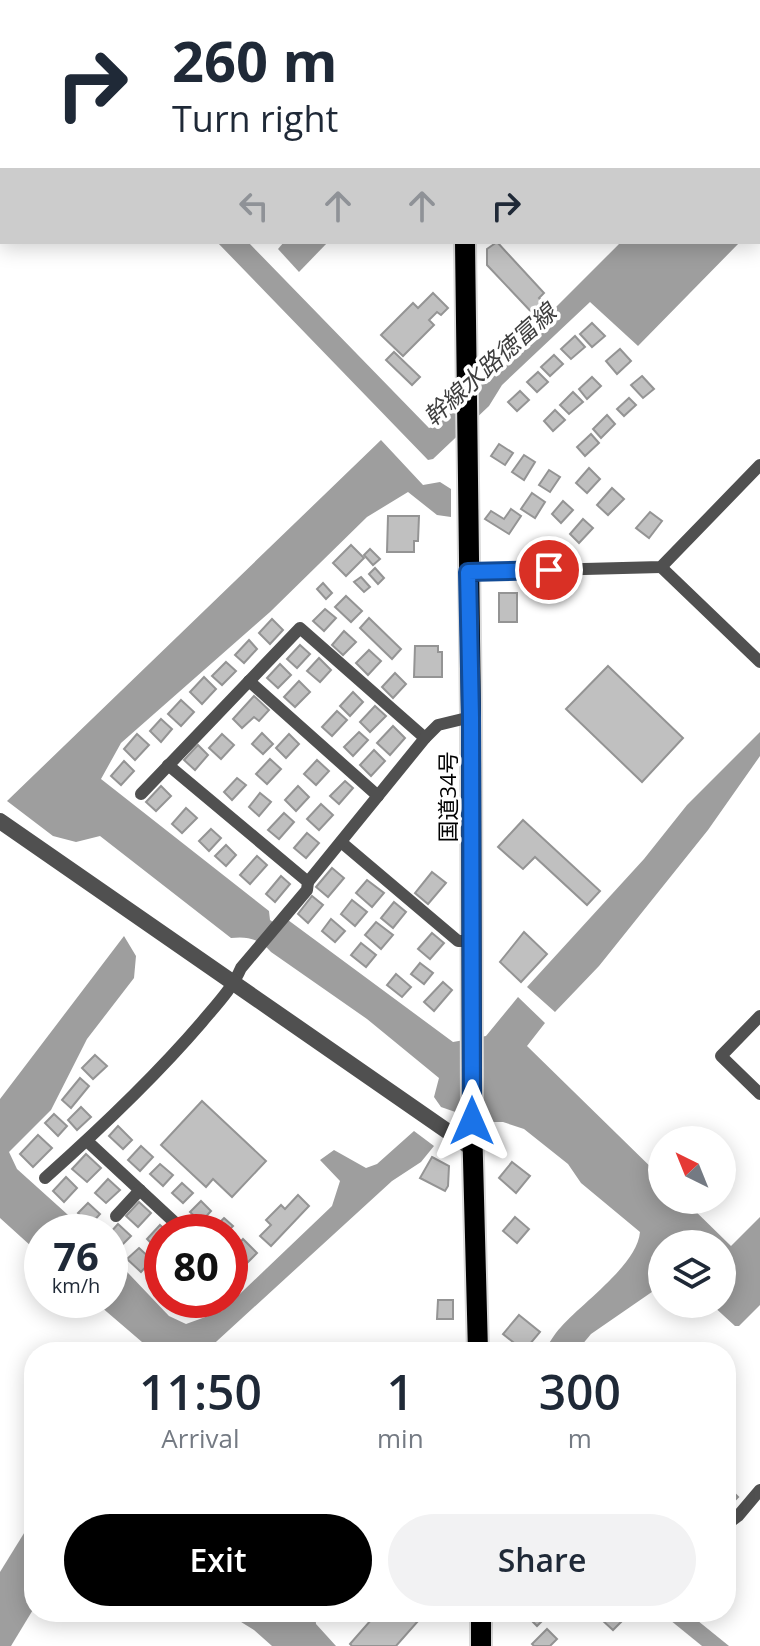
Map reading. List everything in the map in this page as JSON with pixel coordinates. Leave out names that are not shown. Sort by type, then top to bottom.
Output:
[{"type":"highway","name":"国道34号","points":[[465,244],[472,1121],[478,1342]]},
{"type":"highway","points":[[481,1622],[481,1646]]},
{"type":"street","points":[[468,572],[661,567],[760,465]]},
{"type":"street","points":[[661,567],[760,662]]},
{"type":"street","points":[[141,794],[300,628],[425,738]]},
{"type":"street","points":[[249,681],[378,796]]},
{"type":"street","points":[[45,1178],[87,1141],[166,1061],[235,984],[241,968],[307,890],[308,882],[425,738],[438,725],[471,717]]},
{"type":"street","points":[[168,765],[308,882]]},
{"type":"street","points":[[0,821],[473,1149]]},
{"type":"street","points":[[341,842],[458,941],[472,941]]},
{"type":"street","points":[[760,1016],[721,1056],[760,1094]]},
{"type":"street","points":[[87,1141],[166,1214]]},
{"type":"street","points":[[118,1214],[140,1190]]},
{"type":"street","points":[[736,1518],[760,1490]]},
{"type":"shaded area","points":[[219,244],[250,244],[429,428],[436,426],[480,384],[524,350],[553,310],[619,244],[738,244],[638,346],[590,302],[502,385],[489,406],[433,459],[428,460]]},
{"type":"shaded area","points":[[282,244],[326,244],[299,272],[278,249]]},
{"type":"shaded area","points":[[381,440],[423,485],[440,482],[451,489],[451,517],[437,515],[408,492],[367,517],[270,612],[121,743],[101,779],[269,911],[270,920],[282,928],[288,920],[453,1042],[486,1036],[518,997],[545,1023],[527,1046],[648,1164],[648,1214],[698,1214],[715,1230],[648,1230],[648,1295],[591,1334],[584,1342],[550,1342],[619,1270],[637,1245],[640,1232],[581,1183],[568,1164],[524,1129],[503,1122],[484,1122],[441,1107],[434,1097],[439,1078],[367,1019],[258,941],[231,938],[100,836],[76,842],[53,836],[7,801]]},
{"type":"shaded area","points":[[760,732],[760,756],[708,830],[599,966],[555,1012],[527,987],[644,859],[687,805]]},
{"type":"shaded area","points":[[124,936],[136,956],[134,978],[87,1039],[51,1110],[9,1152],[17,1169],[67,1214],[24,1214],[24,1240],[0,1218],[0,1099]]},
{"type":"shaded area","points":[[414,1131],[434,1146],[421,1162],[392,1181],[248,1313],[248,1286],[332,1206],[340,1181],[320,1160],[334,1150],[366,1168],[377,1164]]},
{"type":"shaded area","points":[[760,1217],[760,1305],[739,1326],[726,1318],[736,1318],[736,1241]]},
{"type":"shaded area","points":[[128,1273],[144,1290],[144,1318],[173,1318],[186,1324],[203,1318],[242,1318],[216,1342],[142,1342],[114,1318],[128,1318]]},
{"type":"shaded area","points":[[24,1533],[26,1622],[11,1646],[0,1646],[0,1572]]},
{"type":"shaded area","points":[[241,1622],[316,1622],[336,1646],[272,1646]]},
{"type":"shaded area","points":[[672,1622],[699,1622],[729,1646],[702,1646]]},
{"type":"building","points":[[499,244],[544,293],[539,298],[549,309],[538,319],[487,265],[487,249]]},
{"type":"building","points":[[433,293],[448,308],[441,315],[437,312],[429,320],[434,325],[403,356],[381,335],[413,303],[418,308]]},
{"type":"building","points":[[592,323],[605,336],[592,347],[580,334]]},
{"type":"building","points":[[575,336],[585,347],[571,359],[561,349]]},
{"type":"building","points":[[620,349],[631,361],[617,374],[606,361]]},
{"type":"building","points":[[394,352],[420,377],[412,385],[386,360]]},
{"type":"building","points":[[554,355],[563,364],[550,376],[541,367]]},
{"type":"building","points":[[538,372],[548,382],[537,392],[527,382]]},
{"type":"building","points":[[642,376],[654,389],[643,398],[631,385]]},
{"type":"building","points":[[592,377],[601,386],[587,399],[579,389]]},
{"type":"building","points":[[520,391],[529,400],[517,411],[508,402]]},
{"type":"building","points":[[573,392],[583,402],[569,414],[560,405]]},
{"type":"building","points":[[629,398],[636,405],[624,416],[617,409]]},
{"type":"building","points":[[555,410],[565,420],[553,431],[544,421]]},
{"type":"building","points":[[607,415],[615,424],[601,438],[593,429]]},
{"type":"building","points":[[591,434],[599,443],[585,456],[577,447]]},
{"type":"building","points":[[499,444],[513,453],[505,465],[491,456]]},
{"type":"building","points":[[524,455],[535,462],[524,480],[512,472]]},
{"type":"building","points":[[589,468],[600,479],[587,493],[576,483]]},
{"type":"building","points":[[549,470],[560,477],[550,492],[539,485]]},
{"type":"building","points":[[612,488],[624,499],[608,515],[597,505]]},
{"type":"building","points":[[532,493],[545,502],[535,518],[521,509]]},
{"type":"building","points":[[563,501],[573,510],[561,523],[552,514]]},
{"type":"building","points":[[511,509],[521,516],[509,534],[485,519],[491,511],[504,519]]},
{"type":"building","points":[[650,512],[662,521],[649,538],[636,528]]},
{"type":"building","points":[[388,516],[419,516],[418,541],[414,541],[414,552],[387,552]]},
{"type":"building","points":[[583,519],[593,528],[579,543],[570,534]]},
{"type":"building","points":[[351,545],[364,558],[346,576],[333,563]]},
{"type":"building","points":[[370,549],[380,559],[373,565],[364,555]]},
{"type":"building","points":[[375,568],[384,578],[378,584],[369,574]]},
{"type":"building","points":[[361,577],[370,587],[364,592],[354,582]]},
{"type":"building","points":[[323,583],[332,593],[326,599],[317,589]]},
{"type":"building","points":[[499,593],[517,593],[517,622],[499,622]]},
{"type":"building","points":[[346,596],[362,611],[351,622],[335,607]]},
{"type":"building","points":[[325,609],[336,618],[324,631],[313,621]]},
{"type":"building","points":[[369,618],[401,649],[392,659],[360,628]]},
{"type":"building","points":[[272,619],[283,630],[270,644],[259,633]]},
{"type":"building","points":[[344,631],[356,642],[343,655],[332,645]]},
{"type":"building","points":[[249,640],[257,649],[244,663],[235,655]]},
{"type":"building","points":[[300,645],[310,654],[297,668],[287,659]]},
{"type":"building","points":[[415,646],[438,646],[438,652],[442,652],[442,677],[414,677]]},
{"type":"building","points":[[369,650],[381,661],[368,675],[356,663]]},
{"type":"building","points":[[319,658],[331,670],[320,682],[307,671]]},
{"type":"building","points":[[226,662],[236,671],[222,685],[212,676]]},
{"type":"building","points":[[280,664],[291,675],[278,688],[267,678]]},
{"type":"building","points":[[608,666],[683,738],[642,782],[566,709]]},
{"type":"building","points":[[395,673],[406,684],[393,698],[382,687]]},
{"type":"building","points":[[204,677],[216,689],[202,704],[190,692]]},
{"type":"building","points":[[299,681],[310,692],[295,707],[284,697]]},
{"type":"building","points":[[353,692],[363,702],[350,716],[340,706]]},
{"type":"building","points":[[254,696],[269,710],[259,721],[254,717],[242,728],[233,719]]},
{"type":"building","points":[[181,700],[194,712],[181,726],[168,714]]},
{"type":"building","points":[[375,706],[386,716],[370,732],[360,722]]},
{"type":"building","points":[[337,711],[347,720],[332,736],[322,727]]},
{"type":"building","points":[[161,719],[172,729],[161,742],[150,731]]},
{"type":"building","points":[[393,726],[405,738],[390,755],[377,743]]},
{"type":"building","points":[[359,732],[368,740],[353,756],[344,747]]},
{"type":"building","points":[[262,733],[273,744],[263,754],[252,744]]},
{"type":"building","points":[[137,734],[149,745],[135,760],[124,749]]},
{"type":"building","points":[[222,734],[234,745],[221,759],[209,748]]},
{"type":"building","points":[[289,734],[299,744],[286,758],[276,748]]},
{"type":"building","points":[[198,745],[208,755],[195,770],[184,760]]},
{"type":"building","points":[[374,750],[385,761],[371,776],[360,765]]},
{"type":"building","points":[[270,759],[281,769],[267,784],[256,774]]},
{"type":"building","points":[[317,760],[329,771],[316,785],[304,774]]},
{"type":"building","points":[[124,761],[134,771],[121,785],[111,776]]},
{"type":"building","points":[[237,778],[246,785],[232,800],[224,792]]},
{"type":"building","points":[[345,781],[353,788],[339,804],[330,796]]},
{"type":"building","points":[[161,786],[171,796],[156,811],[146,802]]},
{"type":"building","points":[[298,786],[309,797],[296,811],[285,800]]},
{"type":"building","points":[[260,793],[271,802],[259,816],[249,807]]},
{"type":"building","points":[[321,804],[333,815],[319,830],[307,819]]},
{"type":"building","points":[[186,808],[197,818],[182,833],[172,824]]},
{"type":"building","points":[[284,813],[294,822],[279,839],[268,830]]},
{"type":"building","points":[[523,820],[600,891],[587,905],[535,857],[523,869],[498,847]]},
{"type":"building","points":[[211,829],[221,838],[209,851],[199,841]]},
{"type":"building","points":[[307,833],[319,843],[306,858],[294,848]]},
{"type":"building","points":[[226,845],[236,855],[226,866],[215,856]]},
{"type":"building","points":[[257,856],[267,865],[250,884],[240,875]]},
{"type":"building","points":[[332,868],[344,878],[328,897],[316,887]]},
{"type":"building","points":[[432,872],[446,883],[428,904],[415,893]]},
{"type":"building","points":[[281,876],[290,884],[275,902],[266,894]]},
{"type":"building","points":[[367,880],[384,893],[372,907],[356,893]]},
{"type":"building","points":[[312,896],[323,905],[308,923],[298,914]]},
{"type":"building","points":[[352,900],[367,912],[355,926],[341,914]]},
{"type":"building","points":[[394,902],[406,912],[393,928],[381,918]]},
{"type":"building","points":[[331,919],[345,931],[335,942],[322,931]]},
{"type":"building","points":[[376,922],[393,935],[381,949],[365,935]]},
{"type":"building","points":[[524,932],[547,954],[521,982],[500,962]]},
{"type":"building","points":[[432,933],[444,943],[430,959],[418,949]]},
{"type":"building","points":[[361,943],[376,955],[366,967],[351,955]]},
{"type":"building","points":[[420,963],[433,973],[424,984],[411,974]]},
{"type":"building","points":[[396,974],[411,987],[402,997],[387,985]]},
{"type":"building","points":[[443,982],[452,990],[434,1011],[424,1002]]},
{"type":"building","points":[[95,1055],[107,1066],[93,1079],[82,1068]]},
{"type":"building","points":[[80,1078],[89,1086],[71,1108],[62,1100]]},
{"type":"building","points":[[202,1101],[266,1161],[232,1197],[213,1179],[206,1187],[161,1145]]},
{"type":"building","points":[[81,1107],[91,1117],[77,1130],[68,1120]]},
{"type":"building","points":[[54,1114],[67,1126],[58,1136],[45,1123]]},
{"type":"building","points":[[118,1126],[132,1140],[123,1149],[109,1136]]},
{"type":"building","points":[[38,1135],[52,1148],[33,1167],[20,1154]]},
{"type":"building","points":[[141,1146],[153,1157],[140,1171],[128,1160]]},
{"type":"building","points":[[86,1154],[101,1168],[87,1182],[72,1169]]},
{"type":"building","points":[[432,1157],[449,1166],[445,1191],[420,1178]]},
{"type":"building","points":[[512,1162],[530,1176],[516,1193],[499,1178]]},
{"type":"building","points":[[160,1164],[173,1175],[163,1186],[150,1174]]},
{"type":"building","points":[[66,1177],[77,1188],[64,1202],[53,1191]]},
{"type":"building","points":[[108,1179],[120,1190],[106,1203],[95,1193]]},
{"type":"building","points":[[182,1183],[193,1193],[183,1203],[172,1193]]},
{"type":"building","points":[[298,1195],[309,1206],[271,1246],[260,1236],[271,1225],[266,1220],[281,1205],[285,1209]]},
{"type":"building","points":[[201,1201],[211,1211],[208,1214],[190,1212]]},
{"type":"building","points":[[139,1202],[151,1213],[144,1214],[144,1221],[138,1227],[128,1214]]},
{"type":"building","points":[[88,1203],[100,1214],[79,1214]]},
{"type":"building","points":[[515,1217],[529,1229],[517,1243],[503,1231]]},
{"type":"building","points":[[248,1244],[257,1253],[248,1262]]},
{"type":"building","points":[[139,1248],[144,1253],[144,1269],[141,1272],[128,1258]]},
{"type":"building","points":[[438,1300],[453,1300],[453,1319],[437,1319]]},
{"type":"building","points":[[519,1315],[540,1332],[532,1342],[513,1342],[503,1334]]},
{"type":"building","points":[[369,1622],[417,1622],[396,1646],[350,1644]]},
{"type":"building","points":[[604,1622],[621,1622],[613,1630]]},
{"type":"building","points":[[547,1629],[557,1639],[550,1646],[534,1646],[532,1644]]},
{"type":"route","points":[[472,1121],[468,572],[549,570]]},
{"type":"water label","name":"幹線水路徳富線","points":[[489,364]]}]
